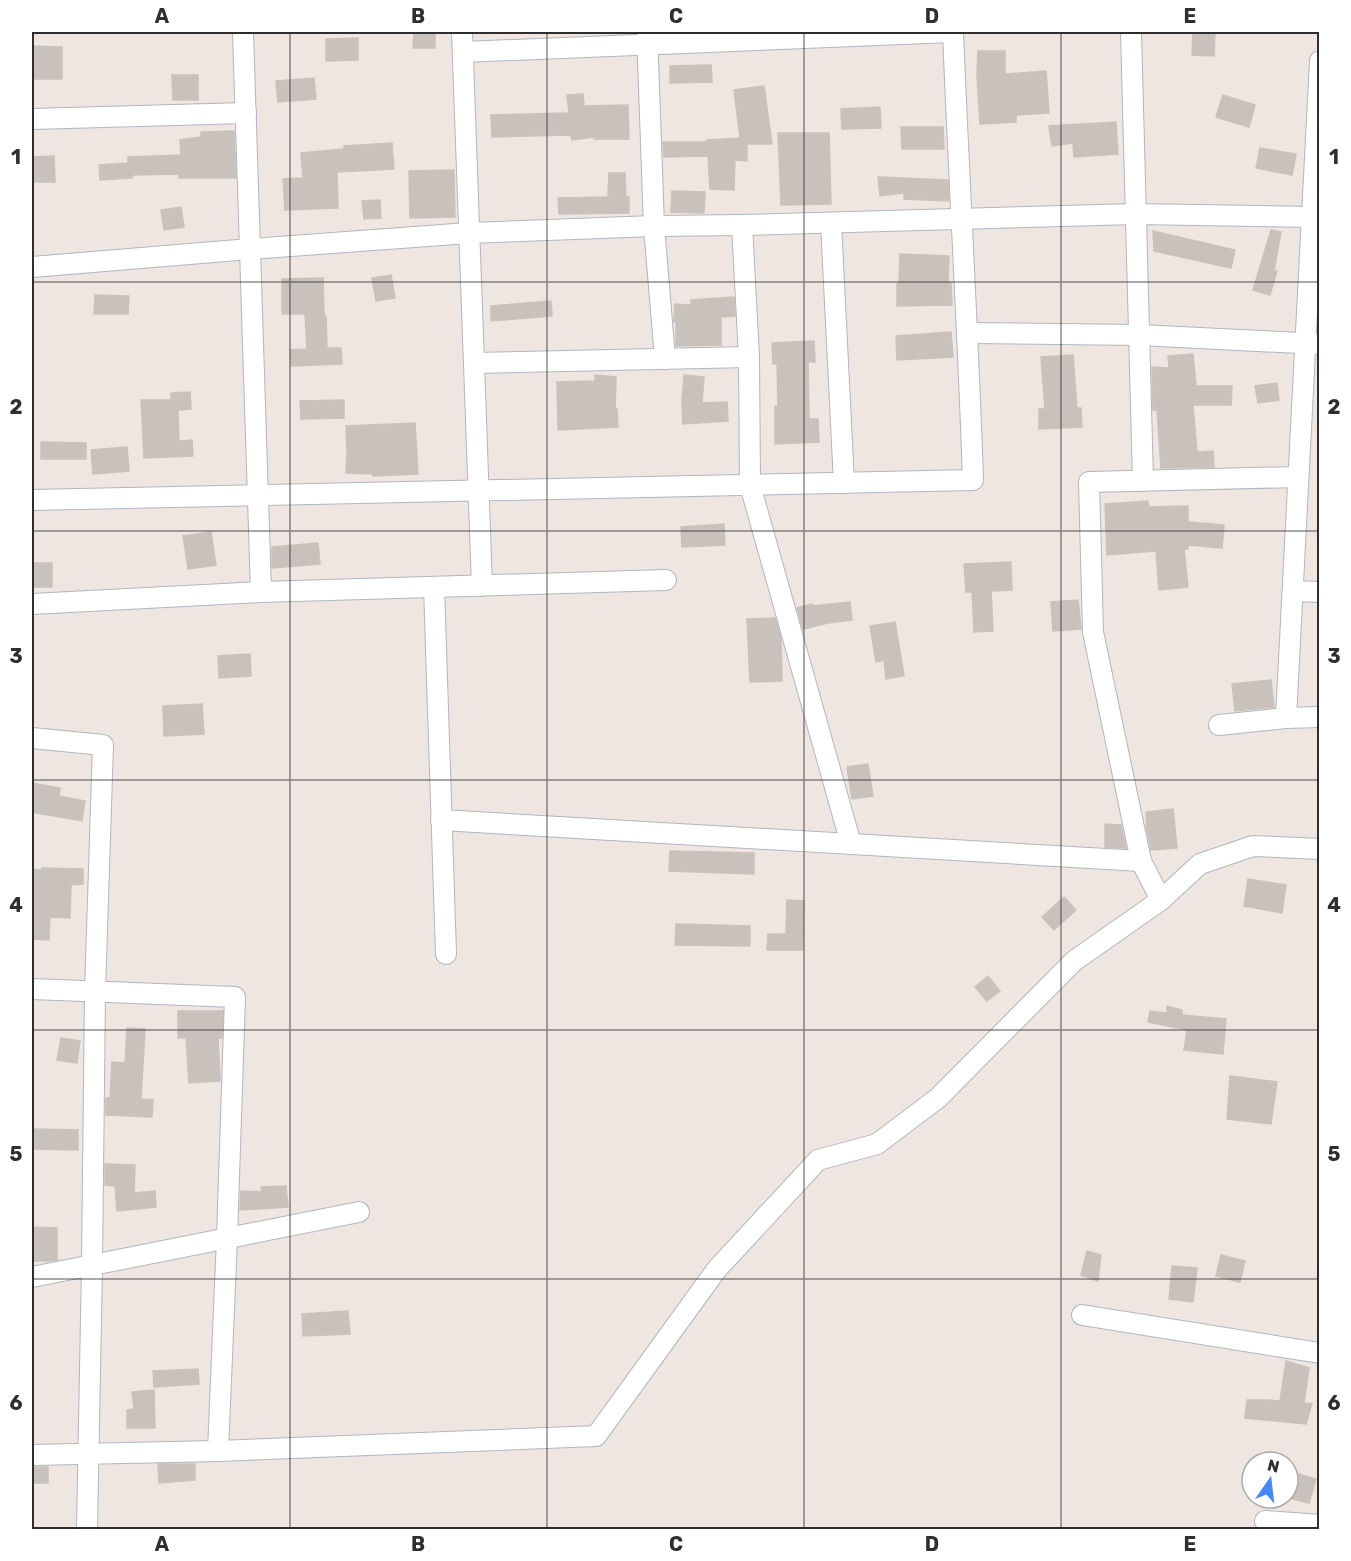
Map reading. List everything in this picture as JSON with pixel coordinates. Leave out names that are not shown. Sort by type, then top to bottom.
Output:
[{"type":"street","points":[[243,32],[261,592]]},
{"type":"street","points":[[462,32],[482,586]]},
{"type":"street","points":[[32,500],[973,480],[968,333],[952,32],[647,38],[463,52]]},
{"type":"street","points":[[1131,32],[1143,481]]},
{"type":"street","points":[[647,38],[654,226],[665,359]]},
{"type":"street","points":[[1286,718],[1298,477],[1312,344],[1311,217],[1320,61]]},
{"type":"street","points":[[32,119],[246,113]]},
{"type":"street","points":[[32,267],[470,233],[1136,214],[1311,217]]},
{"type":"street","points":[[831,223],[844,483]]},
{"type":"street","points":[[742,225],[749,357],[750,485],[851,844]]},
{"type":"street","points":[[968,333],[1139,335],[1312,344]]},
{"type":"street","points":[[474,363],[749,357]]},
{"type":"street","points":[[1161,900],[1141,861],[1093,632],[1089,482],[1298,477]]},
{"type":"street","points":[[32,604],[261,592],[666,580]]},
{"type":"street","points":[[434,587],[446,954]]},
{"type":"street","points":[[1293,591],[1320,592]]},
{"type":"street","points":[[1219,725],[1320,717]]},
{"type":"street","points":[[32,738],[103,745],[95,992],[87,1530]]},
{"type":"street","points":[[441,820],[1141,861]]},
{"type":"street","points":[[32,1455],[218,1451],[596,1436],[717,1269],[818,1160],[877,1144],[929,1105],[1074,961],[1161,900],[1200,864],[1253,846],[1320,849]]},
{"type":"street","points":[[32,989],[236,997],[218,1451]]},
{"type":"street","points":[[32,1277],[359,1212]]},
{"type":"street","points":[[1082,1315],[1320,1353]]},
{"type":"street","points":[[1265,1521],[1320,1525]]},
{"type":"building","points":[[414,32],[435,32],[435,48],[413,48]]},
{"type":"building","points":[[1193,32],[1215,32],[1214,56],[1192,55]]},
{"type":"building","points":[[358,38],[358,60],[326,61],[326,39]]},
{"type":"building","points":[[32,46],[62,47],[62,79],[32,79]]},
{"type":"building","points":[[978,51],[1005,51],[1005,74],[1046,71],[1049,113],[1016,115],[1016,122],[980,124]]},
{"type":"building","points":[[711,65],[712,82],[670,83],[670,66]]},
{"type":"building","points":[[172,75],[198,75],[198,100],[173,100]]},
{"type":"building","points":[[314,78],[316,99],[278,102],[276,81]]},
{"type":"building","points":[[764,86],[772,144],[747,144],[747,161],[735,160],[734,190],[710,189],[708,156],[664,157],[663,142],[707,142],[707,140],[740,138],[734,90]]},
{"type":"building","points":[[583,94],[584,106],[628,105],[629,139],[594,139],[594,137],[572,140],[571,135],[492,137],[491,115],[569,113],[567,95]]},
{"type":"building","points":[[1223,95],[1255,105],[1249,127],[1216,117]]},
{"type":"building","points":[[880,107],[881,128],[842,129],[841,109]]},
{"type":"building","points":[[1116,122],[1118,154],[1074,157],[1073,143],[1052,146],[1049,126]]},
{"type":"building","points":[[901,127],[943,127],[944,149],[902,149]]},
{"type":"building","points":[[234,131],[236,178],[179,178],[179,174],[132,175],[132,178],[100,180],[99,165],[128,163],[128,157],[181,155],[180,140],[201,137],[201,132]]},
{"type":"building","points":[[778,133],[829,133],[831,204],[781,205]]},
{"type":"building","points":[[392,143],[394,169],[337,172],[338,208],[285,210],[283,179],[303,178],[301,153],[344,149],[344,146]]},
{"type":"building","points":[[1260,148],[1296,154],[1292,175],[1256,168]]},
{"type":"building","points":[[54,156],[55,182],[32,182],[32,157]]},
{"type":"building","points":[[454,170],[455,217],[410,218],[409,171]]},
{"type":"building","points":[[609,173],[625,173],[629,213],[559,214],[558,198],[608,197]]},
{"type":"building","points":[[878,177],[948,180],[949,201],[904,199],[904,193],[880,196]]},
{"type":"building","points":[[672,191],[705,192],[704,213],[671,212]]},
{"type":"building","points":[[380,200],[381,218],[364,219],[362,201]]},
{"type":"building","points":[[181,207],[184,227],[164,230],[161,210]]},
{"type":"building","points":[[1271,230],[1281,232],[1274,271],[1277,271],[1270,295],[1253,290]]},
{"type":"building","points":[[1153,231],[1235,250],[1231,268],[1154,251]]},
{"type":"building","points":[[900,254],[949,256],[948,283],[951,283],[952,305],[897,306]]},
{"type":"building","points":[[391,275],[395,298],[376,301],[372,278]]},
{"type":"building","points":[[323,278],[327,348],[341,348],[342,364],[291,366],[290,350],[307,349],[305,314],[282,314],[282,279]]},
{"type":"building","points":[[95,295],[129,296],[128,314],[94,314]]},
{"type":"building","points":[[734,297],[735,316],[721,317],[721,345],[676,346],[675,304],[691,305],[691,300]]},
{"type":"building","points":[[551,301],[552,316],[491,321],[491,306]]},
{"type":"building","points":[[951,332],[953,357],[897,360],[896,336]]},
{"type":"building","points":[[814,341],[815,362],[808,362],[809,419],[818,419],[819,442],[775,444],[775,406],[778,406],[777,364],[773,364],[772,343]]},
{"type":"building","points":[[1193,354],[1196,386],[1232,386],[1231,405],[1193,406],[1197,452],[1213,451],[1214,467],[1161,468],[1157,410],[1153,410],[1152,367],[1169,368],[1168,356]]},
{"type":"building","points":[[1073,355],[1077,408],[1081,408],[1082,427],[1039,429],[1039,409],[1045,409],[1041,357]]},
{"type":"building","points":[[595,375],[616,377],[615,410],[617,409],[618,427],[558,430],[557,382],[595,381]]},
{"type":"building","points":[[684,375],[704,377],[702,403],[727,402],[728,421],[683,424]]},
{"type":"building","points":[[1277,383],[1279,400],[1258,403],[1255,386]]},
{"type":"building","points":[[190,392],[191,409],[178,410],[179,441],[192,440],[193,456],[144,458],[141,400],[171,400],[171,393]]},
{"type":"building","points":[[344,400],[344,418],[301,419],[300,401]]},
{"type":"building","points":[[415,423],[418,474],[373,476],[373,474],[346,473],[346,426]]},
{"type":"building","points":[[41,442],[86,443],[86,459],[41,459]]},
{"type":"building","points":[[127,447],[129,471],[93,474],[91,450]]},
{"type":"building","points":[[1148,501],[1149,507],[1188,506],[1188,522],[1224,525],[1222,548],[1188,545],[1188,549],[1184,549],[1188,587],[1159,590],[1156,551],[1107,555],[1105,504]]},
{"type":"building","points":[[724,524],[725,545],[682,547],[681,527]]},
{"type":"building","points":[[211,532],[216,565],[188,569],[183,536]]},
{"type":"building","points":[[318,543],[320,564],[272,568],[272,547]]},
{"type":"building","points":[[1011,562],[1012,590],[991,591],[993,631],[974,632],[972,592],[966,592],[964,564]]},
{"type":"building","points":[[32,563],[52,563],[52,587],[32,587]]},
{"type":"building","points":[[1078,600],[1081,629],[1053,631],[1051,602]]},
{"type":"building","points":[[850,602],[852,620],[803,629],[797,608],[812,604],[812,606]]},
{"type":"building","points":[[775,618],[781,638],[782,681],[750,682],[747,619]]},
{"type":"building","points":[[895,622],[904,676],[886,679],[884,660],[876,662],[870,626]]},
{"type":"building","points":[[250,654],[251,676],[219,678],[218,656]]},
{"type":"building","points":[[1271,680],[1274,707],[1235,711],[1232,684]]},
{"type":"building","points":[[202,704],[204,734],[164,736],[163,706]]},
{"type":"building","points":[[868,764],[873,796],[852,799],[847,767]]},
{"type":"building","points":[[32,783],[60,788],[59,796],[85,801],[82,821],[32,812]]},
{"type":"building","points":[[1173,809],[1177,848],[1151,850],[1146,812]]},
{"type":"building","points":[[1105,824],[1121,825],[1126,848],[1105,847]]},
{"type":"building","points":[[670,851],[754,853],[754,874],[669,871]]},
{"type":"building","points":[[42,868],[83,869],[83,884],[71,885],[70,918],[50,917],[49,940],[32,939],[32,869],[42,870]]},
{"type":"building","points":[[1248,879],[1286,885],[1282,913],[1244,906]]},
{"type":"building","points":[[1064,897],[1076,910],[1054,930],[1042,917]]},
{"type":"building","points":[[787,900],[804,901],[803,950],[767,950],[768,934],[786,934]]},
{"type":"building","points":[[676,924],[750,926],[750,946],[675,945]]},
{"type":"building","points":[[988,976],[1000,991],[987,1001],[975,987]]},
{"type":"building","points":[[1167,1006],[1182,1010],[1182,1015],[1226,1019],[1223,1054],[1184,1050],[1187,1030],[1148,1022],[1150,1011],[1167,1013]]},
{"type":"building","points":[[178,1011],[223,1011],[222,1038],[218,1038],[220,1081],[189,1083],[186,1038],[178,1038]]},
{"type":"building","points":[[127,1028],[145,1029],[141,1099],[153,1100],[152,1117],[106,1115],[106,1098],[110,1098],[112,1062],[125,1063]]},
{"type":"building","points":[[61,1038],[80,1041],[77,1063],[57,1060]]},
{"type":"building","points":[[1230,1076],[1277,1082],[1271,1124],[1227,1119]]},
{"type":"building","points":[[32,1129],[78,1130],[78,1150],[32,1149]]},
{"type":"building","points":[[105,1164],[135,1165],[134,1193],[155,1191],[156,1207],[117,1211],[115,1186],[105,1185]]},
{"type":"building","points":[[286,1186],[288,1207],[240,1210],[241,1191],[262,1192],[261,1187]]},
{"type":"building","points":[[32,1227],[57,1228],[57,1260],[32,1261]]},
{"type":"building","points":[[1087,1251],[1101,1255],[1098,1281],[1081,1275]]},
{"type":"building","points":[[1221,1255],[1245,1261],[1240,1282],[1216,1276]]},
{"type":"building","points":[[1172,1266],[1197,1268],[1193,1302],[1169,1299]]},
{"type":"building","points":[[348,1311],[350,1334],[303,1336],[302,1314]]},
{"type":"building","points":[[1286,1361],[1309,1368],[1304,1403],[1312,1404],[1306,1424],[1245,1418],[1247,1400],[1280,1401]]},
{"type":"building","points":[[198,1369],[199,1384],[154,1387],[153,1371]]},
{"type":"building","points":[[154,1390],[155,1428],[127,1428],[127,1410],[134,1409],[132,1392]]},
{"type":"building","points":[[158,1464],[195,1464],[195,1480],[159,1483]]},
{"type":"building","points":[[32,1467],[48,1467],[48,1483],[32,1483]]},
{"type":"building","points":[[1300,1474],[1316,1479],[1309,1503],[1300,1501]]}]
